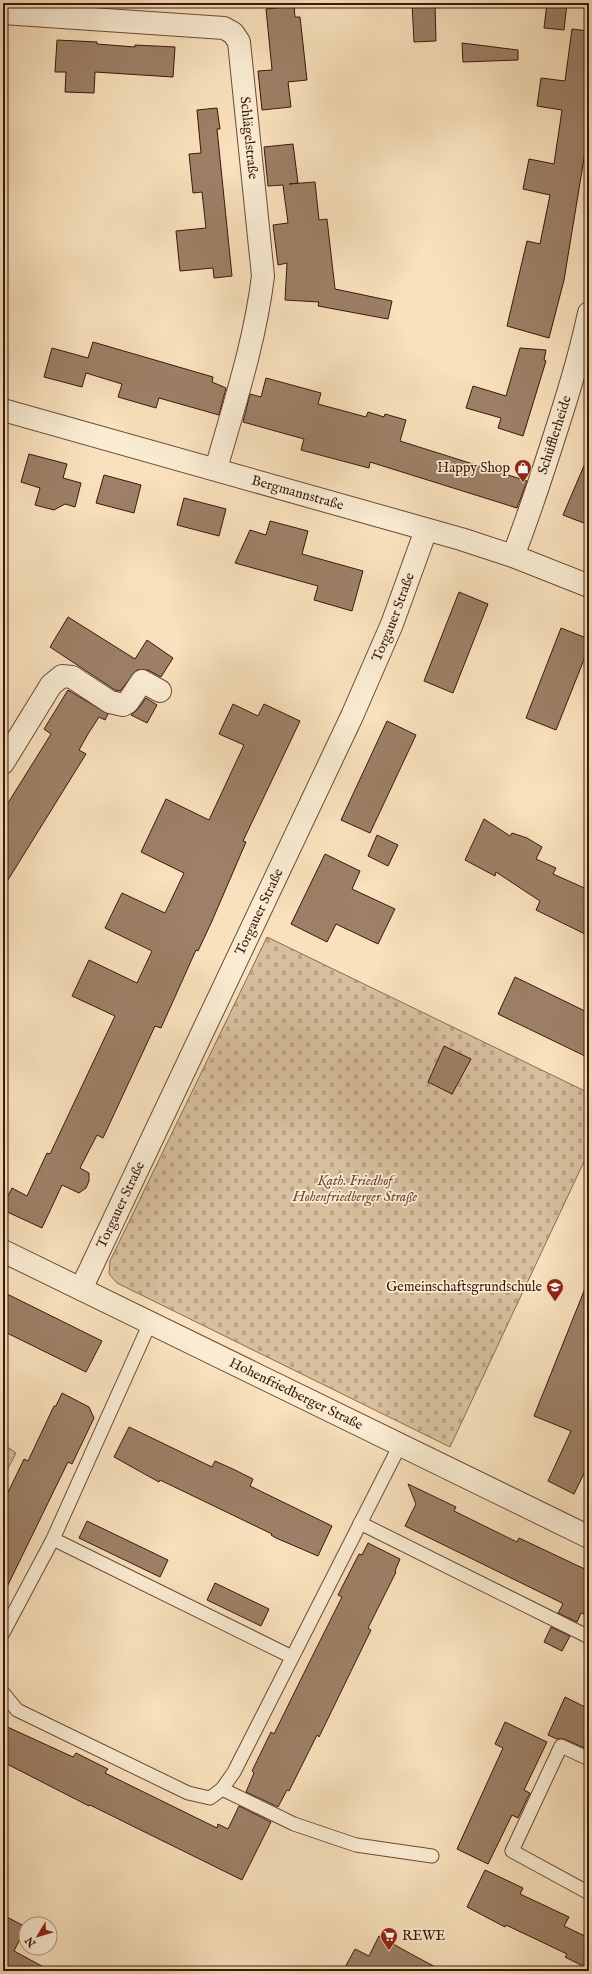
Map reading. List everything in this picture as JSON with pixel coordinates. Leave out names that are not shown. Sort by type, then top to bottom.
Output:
[{"type":"street","name":"Schlägelstraße","points":[[3,14],[224,28],[233,33],[239,42],[263,276],[260,305],[252,338],[216,469]]},
{"type":"street","name":"Schüfflerheide","points":[[513,556],[530,514],[585,352],[589,313]]},
{"type":"street","name":"Bergmannstraße","points":[[3,410],[216,469],[513,556],[589,586]]},
{"type":"street","name":"Torgauer Straße","points":[[81,1289],[352,716],[392,624],[426,530]]},
{"type":"street","points":[[3,763],[51,685],[62,676],[72,677],[110,702],[123,705],[128,702],[142,681],[160,691]]},
{"type":"street","name":"Hohenfriedberger Straße","points":[[3,1252],[589,1537]]},
{"type":"lane","points":[[3,1633],[53,1539],[150,1323]]},
{"type":"lane","points":[[3,1693],[18,1710],[188,1794],[210,1798],[222,1789],[234,1772],[400,1445]]},
{"type":"lane","points":[[360,1523],[589,1637]]},
{"type":"lane","points":[[53,1539],[292,1657]]},
{"type":"lane","points":[[589,1759],[561,1746],[512,1851],[589,1893]]},
{"type":"lane","points":[[222,1789],[294,1824],[356,1845],[432,1856]]},
{"type":"green space","name":"Kath. Friedhof Hohenfriedberger Straße","points":[[267,937],[589,1093],[589,1151],[450,1447],[117,1283],[109,1274],[110,1261]]},
{"type":"green space","points":[[3,1444],[16,1453],[3,1478]]},
{"type":"building","points":[[412,3],[435,3],[436,41],[414,42]]},
{"type":"building","points":[[547,3],[567,3],[564,30],[544,28]]},
{"type":"building","points":[[294,6],[295,17],[300,17],[307,80],[288,82],[291,107],[262,110],[258,71],[272,70],[266,9]]},
{"type":"building","points":[[572,29],[589,31],[589,128],[564,280],[549,338],[507,326],[527,241],[540,244],[550,195],[523,189],[529,159],[554,164],[562,110],[537,106],[541,78],[565,81]]},
{"type":"building","points":[[57,40],[97,42],[97,44],[135,47],[135,45],[175,47],[173,77],[95,72],[94,93],[65,92],[66,72],[55,72]]},
{"type":"building","points":[[462,43],[518,50],[518,60],[463,62]]},
{"type":"building","points":[[217,108],[220,129],[217,129],[232,276],[214,278],[213,268],[180,271],[176,231],[206,228],[202,192],[193,193],[189,154],[201,153],[197,110]]},
{"type":"building","points":[[293,144],[298,183],[289,184],[315,182],[319,220],[327,219],[335,289],[392,301],[388,319],[318,306],[319,302],[285,300],[287,263],[278,265],[273,225],[288,223],[283,185],[268,186],[264,147]]},
{"type":"building","points":[[93,342],[213,377],[212,382],[226,388],[219,415],[159,398],[156,408],[118,397],[122,384],[86,373],[82,387],[44,377],[52,348],[88,358]]},
{"type":"building","points":[[520,348],[546,350],[544,360],[546,361],[523,436],[498,428],[501,418],[466,408],[473,386],[506,396]]},
{"type":"building","points":[[266,378],[321,393],[318,404],[366,417],[368,412],[384,417],[385,414],[406,420],[400,441],[527,481],[517,508],[370,462],[369,468],[301,450],[304,439],[243,422],[250,394],[261,397]]},
{"type":"building","points":[[29,454],[67,464],[63,478],[81,483],[75,507],[65,504],[54,510],[35,505],[40,488],[21,482]]},
{"type":"building","points":[[589,454],[589,525],[563,515]]},
{"type":"building","points":[[104,475],[141,485],[134,513],[96,503]]},
{"type":"building","points":[[184,498],[226,509],[219,536],[177,525]]},
{"type":"building","points":[[270,521],[308,531],[302,554],[363,571],[352,611],[314,600],[318,586],[235,563],[250,530],[266,535]]},
{"type":"building","points":[[459,592],[488,604],[453,693],[424,681]]},
{"type":"building","points":[[68,617],[135,659],[147,640],[173,658],[161,677],[148,670],[137,670],[120,691],[115,690],[50,647]]},
{"type":"building","points":[[561,628],[589,639],[589,647],[556,730],[526,718]]},
{"type":"building","points":[[68,690],[108,714],[105,720],[99,717],[88,734],[79,750],[86,754],[3,888],[3,811],[51,734],[44,729]]},
{"type":"building","points":[[146,698],[157,705],[147,723],[131,715],[138,709]]},
{"type":"building","points":[[233,704],[258,716],[264,704],[300,721],[243,841],[246,842],[212,921],[198,951],[196,950],[161,1028],[155,1026],[103,1138],[97,1135],[80,1168],[89,1173],[89,1181],[86,1188],[79,1193],[62,1185],[42,1228],[3,1210],[3,1206],[12,1188],[27,1196],[47,1153],[50,1154],[115,1016],[72,996],[89,960],[137,983],[152,951],[105,928],[122,893],[165,913],[184,873],[141,852],[166,799],[209,820],[244,745],[219,734]]},
{"type":"building","points":[[387,721],[416,735],[370,833],[341,820]]},
{"type":"building","points":[[484,819],[510,836],[512,833],[527,838],[542,847],[536,859],[556,868],[553,874],[589,890],[589,936],[536,910],[540,901],[496,872],[495,876],[465,860]]},
{"type":"building","points":[[377,835],[398,845],[388,866],[368,856]]},
{"type":"building","points":[[325,854],[360,871],[352,889],[395,909],[378,944],[336,924],[327,942],[291,924]]},
{"type":"building","points":[[515,977],[589,1013],[589,1058],[498,1014]]},
{"type":"building","points":[[444,1046],[471,1059],[452,1094],[428,1082]]},
{"type":"building","points":[[588,1281],[589,1463],[574,1494],[548,1481],[571,1431],[534,1416]]},
{"type":"building","points":[[3,1292],[102,1341],[86,1372],[3,1331]]},
{"type":"building","points":[[62,1393],[89,1407],[94,1418],[72,1464],[68,1462],[3,1595],[3,1503],[24,1459],[28,1461],[54,1406],[56,1406]]},
{"type":"building","points":[[129,1427],[212,1467],[215,1461],[235,1470],[253,1479],[250,1486],[332,1526],[318,1556],[276,1538],[271,1535],[272,1534],[160,1480],[159,1482],[114,1457]]},
{"type":"building","points":[[408,1484],[456,1507],[454,1511],[517,1542],[519,1538],[589,1571],[589,1616],[581,1613],[577,1622],[558,1613],[563,1604],[560,1602],[405,1526],[416,1504]]},
{"type":"building","points":[[87,1521],[168,1560],[160,1577],[79,1538]]},
{"type":"building","points":[[368,1543],[400,1559],[395,1571],[396,1572],[368,1628],[371,1630],[319,1737],[317,1735],[289,1791],[287,1790],[278,1807],[246,1792],[254,1773],[252,1771],[271,1732],[274,1734],[342,1597],[338,1595],[359,1554],[362,1555]]},
{"type":"building","points":[[215,1583],[269,1609],[261,1626],[207,1600]]},
{"type":"building","points":[[551,1627],[570,1636],[562,1651],[544,1642]]},
{"type":"building","points":[[565,1697],[589,1709],[589,1750],[564,1739],[557,1739],[548,1735]]},
{"type":"building","points":[[505,1722],[547,1742],[524,1790],[530,1793],[518,1818],[512,1815],[488,1864],[457,1849],[503,1748],[495,1744]]},
{"type":"building","points":[[3,1725],[73,1757],[76,1753],[108,1769],[105,1773],[217,1828],[218,1824],[228,1829],[239,1806],[271,1822],[242,1880],[90,1805],[89,1806],[3,1762]]},
{"type":"building","points":[[485,1870],[523,1888],[520,1894],[569,1917],[564,1926],[589,1938],[589,1969],[565,1957],[567,1954],[506,1925],[505,1927],[467,1907]]},
{"type":"building","points":[[3,1915],[18,1923],[18,1943],[14,1951],[18,1953],[18,1956],[23,1956],[51,1971],[3,1971]]},
{"type":"building","name":"REWE","points":[[379,1936],[443,1971],[343,1971],[355,1949],[369,1956]]},
{"type":"place","name":"Happy Shop","points":[[523,483]]},
{"type":"place","name":"Gemeinschaftsgrundschule","points":[[555,1302]]},
{"type":"place","name":"REWE","points":[[389,1951]]}]
